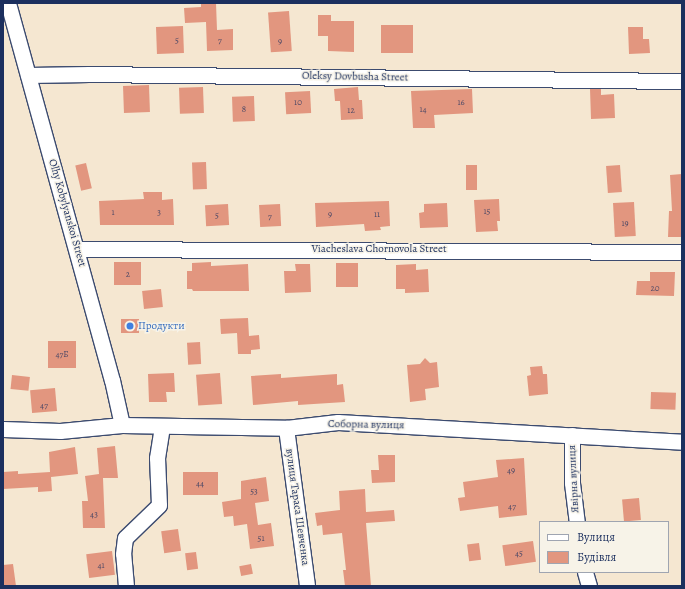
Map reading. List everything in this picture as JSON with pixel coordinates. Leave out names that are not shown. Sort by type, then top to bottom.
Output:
[{"type":"street","name":"Olhy Kobylyanskoi Street","points":[[8,3],[76,249],[122,425]]},
{"type":"street","name":"Oleksy Dovbusha Street","points":[[28,75],[83,74],[682,81]]},
{"type":"street","name":"Viacheslava Chornovola Street","points":[[76,249],[682,252]]},
{"type":"street","name":"Соборна вулиця","points":[[3,429],[60,431],[122,425],[286,428],[338,422],[682,442]]},
{"type":"street","points":[[126,586],[123,554],[126,538],[159,505],[157,458],[162,426]]},
{"type":"street","name":"вулиця Тараса Шевченка","points":[[286,428],[307,586]]},
{"type":"street","name":"Явірна вулиця","points":[[572,435],[572,483],[577,521]]},
{"type":"street","points":[[585,573],[589,586]]},
{"type":"building","points":[[201,3],[216,3],[217,30],[233,29],[233,50],[207,51],[206,22],[185,23],[184,8],[201,7]]},
{"type":"building","points":[[289,11],[292,51],[271,52],[268,12]]},
{"type":"building","points":[[318,15],[331,15],[331,21],[354,21],[354,52],[328,51],[328,36],[318,36]]},
{"type":"building","points":[[381,25],[413,25],[413,53],[381,53]]},
{"type":"building","points":[[183,26],[184,53],[157,54],[156,27]]},
{"type":"building","points":[[628,27],[643,27],[643,39],[649,39],[650,53],[629,54]]},
{"type":"building","points":[[149,85],[150,112],[124,113],[123,86]]},
{"type":"building","points":[[203,87],[204,113],[180,114],[179,88]]},
{"type":"building","points":[[358,87],[359,100],[362,100],[363,119],[341,120],[340,101],[335,101],[334,89]]},
{"type":"building","points":[[472,89],[473,113],[434,115],[435,128],[413,128],[411,91]]},
{"type":"building","points":[[590,89],[601,89],[601,95],[614,94],[615,118],[591,119]]},
{"type":"building","points":[[310,91],[311,113],[286,114],[285,92]]},
{"type":"building","points":[[254,96],[255,121],[233,122],[232,97]]},
{"type":"building","points":[[192,162],[206,162],[207,189],[193,189]]},
{"type":"building","points":[[86,163],[92,188],[81,191],[75,165]]},
{"type":"building","points":[[466,165],[477,165],[477,190],[466,190]]},
{"type":"building","points":[[620,165],[622,192],[608,193],[606,166]]},
{"type":"building","points":[[682,174],[682,237],[668,237],[669,211],[672,211],[670,175]]},
{"type":"building","points":[[143,192],[162,192],[162,200],[173,199],[174,225],[100,225],[99,201],[144,199]]},
{"type":"building","points":[[499,199],[500,221],[497,221],[498,231],[476,232],[474,200]]},
{"type":"building","points":[[389,201],[390,226],[380,227],[381,230],[365,231],[364,224],[316,227],[315,203]]},
{"type":"building","points":[[634,202],[636,236],[615,237],[613,203]]},
{"type":"building","points":[[447,203],[448,227],[420,228],[419,213],[424,212],[424,204]]},
{"type":"building","points":[[228,204],[229,225],[206,226],[205,205]]},
{"type":"building","points":[[280,204],[281,226],[260,227],[259,205]]},
{"type":"building","points":[[114,262],[141,262],[141,285],[114,285]]},
{"type":"building","points":[[211,262],[211,266],[248,264],[249,291],[193,291],[192,289],[187,289],[187,271],[192,271],[192,263]]},
{"type":"building","points":[[336,263],[358,263],[358,287],[336,287]]},
{"type":"building","points":[[295,264],[310,264],[311,292],[285,293],[284,271],[296,271]]},
{"type":"building","points":[[416,264],[416,270],[428,269],[429,292],[405,293],[405,289],[396,289],[396,265]]},
{"type":"building","points":[[650,272],[675,272],[674,296],[636,295],[637,281],[650,281]]},
{"type":"building","points":[[161,289],[163,307],[144,309],[142,291]]},
{"type":"building","points":[[248,318],[249,336],[259,335],[260,349],[251,350],[251,354],[238,354],[237,333],[221,334],[220,319]]},
{"type":"building","name":"Продукти","points":[[121,319],[139,319],[139,333],[121,333]]},
{"type":"building","points":[[48,341],[76,341],[76,368],[48,368]]},
{"type":"building","points":[[200,342],[201,364],[188,365],[187,343]]},
{"type":"building","points":[[425,358],[430,363],[437,362],[439,387],[425,389],[426,400],[410,402],[407,365],[420,364]]},
{"type":"building","points":[[542,366],[543,374],[547,374],[548,394],[529,396],[527,376],[531,375],[530,367]]},
{"type":"building","points":[[174,373],[175,392],[166,392],[167,402],[149,402],[148,374]]},
{"type":"building","points":[[220,373],[222,404],[198,406],[196,375]]},
{"type":"building","points":[[281,374],[281,378],[337,374],[337,385],[343,384],[345,402],[298,405],[298,401],[253,405],[251,376]]},
{"type":"building","points":[[12,375],[30,377],[28,391],[11,389]]},
{"type":"building","points":[[55,388],[57,411],[32,413],[30,390]]},
{"type":"building","points":[[651,392],[676,393],[675,410],[650,409]]},
{"type":"building","points":[[115,446],[118,478],[103,478],[105,528],[83,528],[82,501],[88,501],[85,476],[99,474],[97,448]]},
{"type":"building","points":[[75,447],[78,474],[51,477],[52,491],[38,492],[38,487],[3,489],[3,472],[18,471],[18,474],[50,472],[49,452]]},
{"type":"building","points":[[378,455],[395,455],[395,482],[372,483],[371,470],[379,470]]},
{"type":"building","points":[[524,458],[527,515],[499,518],[498,506],[460,511],[458,498],[465,497],[463,482],[498,477],[496,460]]},
{"type":"building","points":[[183,472],[218,472],[218,495],[183,495]]},
{"type":"building","points":[[266,477],[269,501],[255,503],[258,525],[271,523],[274,546],[250,549],[247,524],[234,526],[233,516],[224,517],[222,502],[241,499],[241,481]]},
{"type":"building","points":[[365,489],[366,512],[394,510],[395,521],[366,523],[371,586],[345,586],[343,570],[346,570],[342,533],[323,535],[322,525],[317,526],[315,513],[340,510],[339,491]]},
{"type":"building","points":[[639,498],[641,520],[624,521],[622,499]]},
{"type":"building","points":[[178,529],[181,551],[164,553],[161,531]]},
{"type":"building","points":[[533,541],[536,562],[505,566],[502,545]]},
{"type":"building","points":[[479,543],[481,560],[469,561],[467,544]]},
{"type":"building","points":[[112,551],[115,575],[89,578],[86,554]]},
{"type":"building","points":[[196,552],[198,569],[187,570],[185,553]]},
{"type":"building","points":[[13,564],[16,586],[3,586],[3,565]]},
{"type":"building","points":[[251,564],[253,574],[241,576],[239,566]]},
{"type":"place","name":"Продукти","points":[[130,326]]}]
